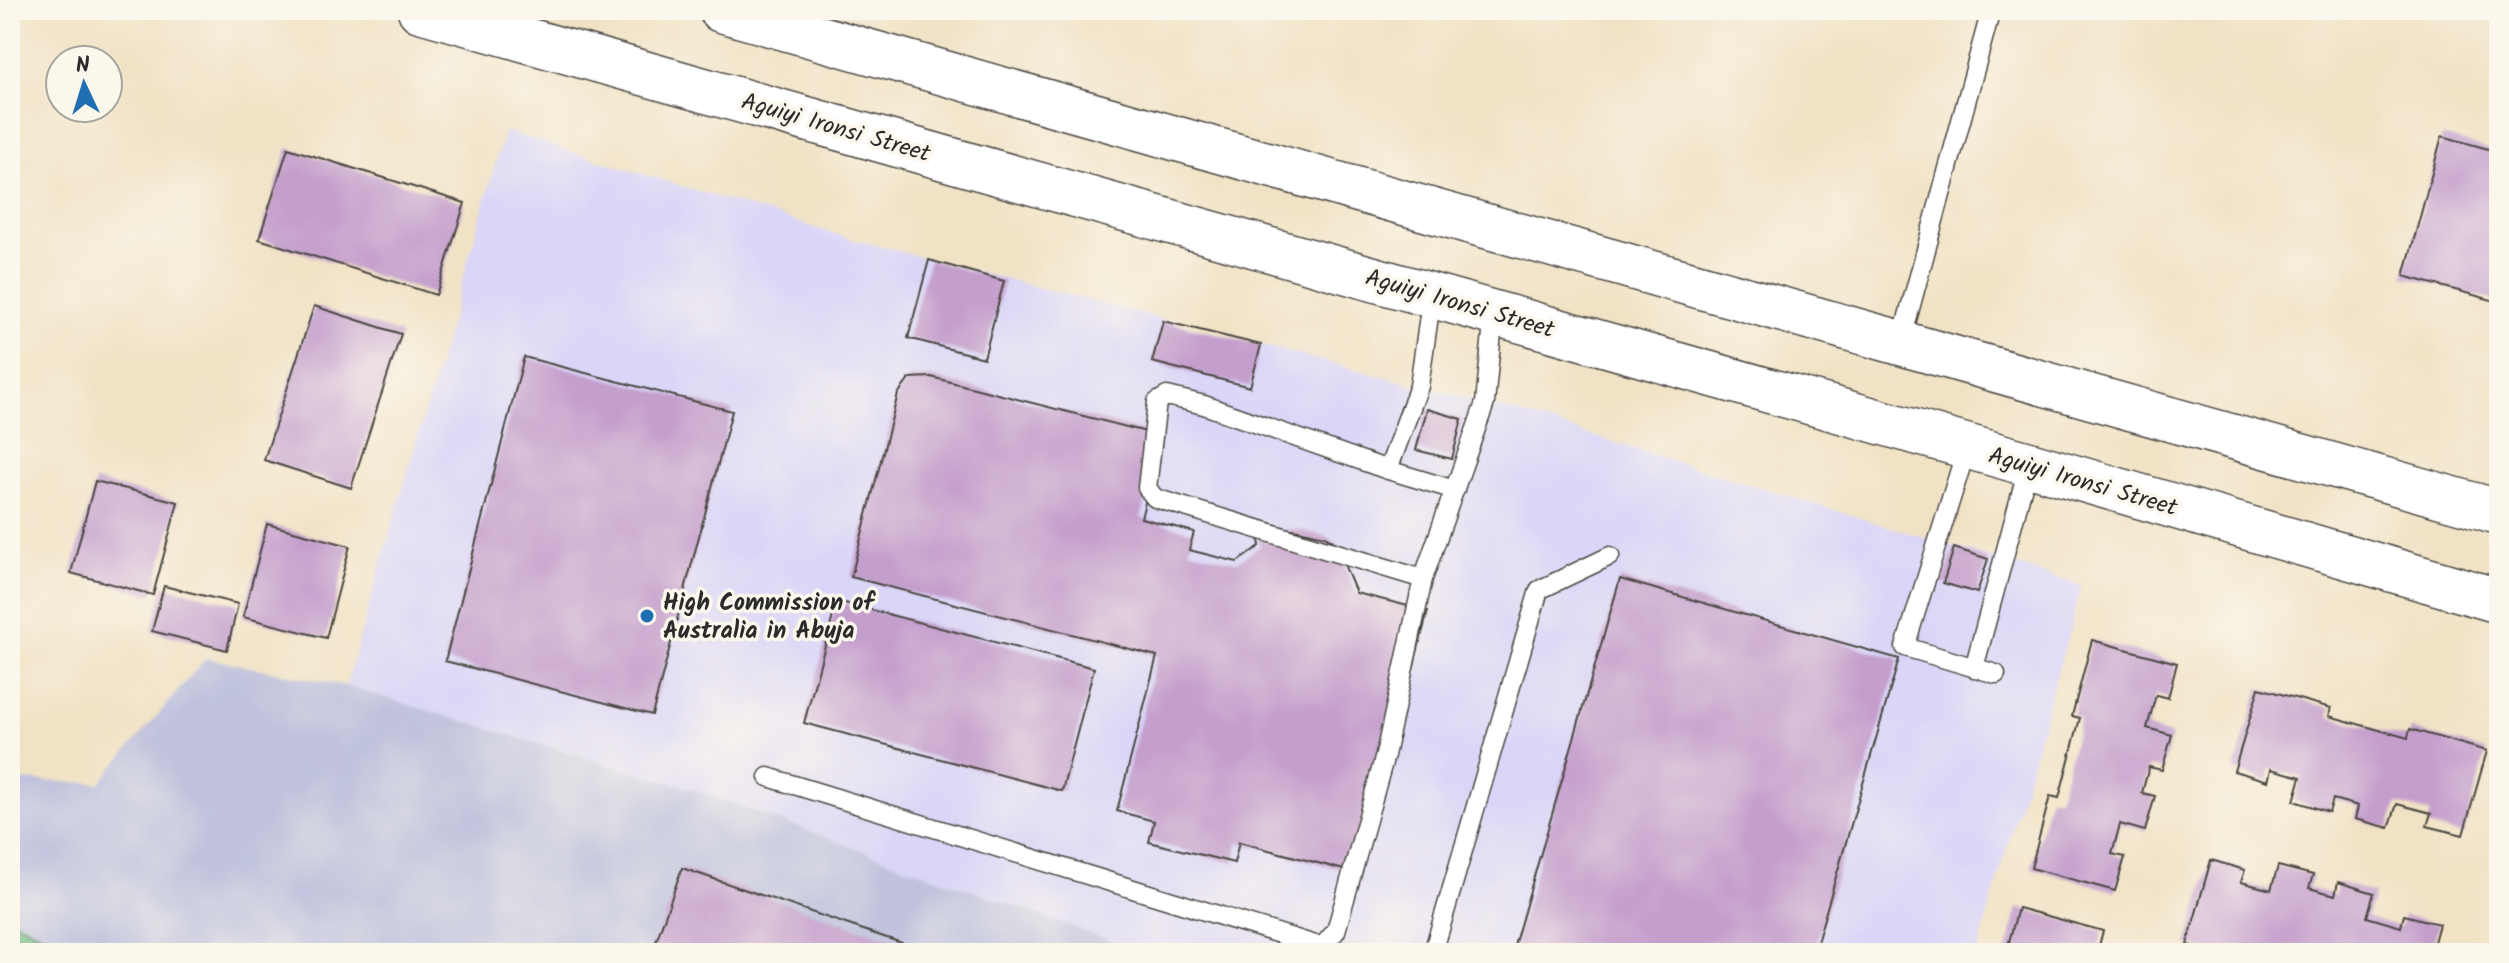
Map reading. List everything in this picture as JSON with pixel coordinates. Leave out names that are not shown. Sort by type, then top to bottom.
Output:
[{"type":"main road","name":"Aguiyi Ironsi Street","points":[[420,10],[2029,464],[2499,601]]},
{"type":"main road","points":[[721,10],[2499,512]]},
{"type":"lane","points":[[1901,342],[1991,10]]},
{"type":"lane","points":[[1388,470],[1419,386],[1432,295]]},
{"type":"lane","points":[[768,777],[1322,947],[1336,931],[1385,755],[1423,579],[1485,403],[1494,313]]},
{"type":"lane","points":[[1423,579],[1155,498],[1147,488],[1157,402],[1167,396],[1204,405],[1388,470],[1455,490]]},
{"type":"lane","points":[[1967,447],[1905,647],[1996,674]]},
{"type":"lane","points":[[1974,668],[2029,464]]},
{"type":"lane","points":[[1433,953],[1539,590],[1610,556]]},
{"type":"shaded area","points":[[505,131],[851,239],[1485,403],[2082,586],[1977,953],[1144,953],[704,793],[346,686]]},
{"type":"shaded area","points":[[206,658],[346,686],[704,793],[1144,953],[79,953],[10,919],[10,780],[100,783]]},
{"type":"green space","points":[[10,919],[79,953],[10,953]]},
{"type":"building","points":[[2442,136],[2499,152],[2499,302],[2404,276]]},
{"type":"building","points":[[288,148],[465,203],[436,295],[259,239]]},
{"type":"building","points":[[929,260],[1004,281],[984,358],[908,338]]},
{"type":"building","points":[[314,306],[401,334],[351,488],[264,460]]},
{"type":"building","points":[[1163,321],[1261,345],[1250,387],[1152,362]]},
{"type":"building","points":[[524,357],[732,411],[652,715],[445,661]]},
{"type":"building","points":[[931,377],[1162,436],[1141,518],[1194,532],[1189,550],[1237,562],[1260,546],[1258,533],[1294,529],[1325,536],[1354,555],[1345,567],[1356,593],[1428,611],[1359,874],[1239,842],[1234,863],[1149,842],[1154,821],[1117,811],[1157,656],[851,577],[898,394],[910,378]]},
{"type":"building","points":[[1427,409],[1462,419],[1452,459],[1416,450]]},
{"type":"building","points":[[95,481],[178,502],[153,595],[71,573]]},
{"type":"building","points":[[267,524],[350,546],[326,638],[243,617]]},
{"type":"building","points":[[1954,548],[1988,559],[1977,593],[1943,583]]},
{"type":"building","points":[[1620,579],[1899,659],[1814,953],[1512,953]]},
{"type":"building","points":[[164,586],[238,604],[227,650],[152,631]]},
{"type":"building","points":[[837,601],[1094,668],[1062,791],[804,723]]},
{"type":"building","points":[[2092,640],[2177,663],[2168,698],[2156,695],[2147,728],[2172,735],[2162,770],[2149,767],[2142,793],[2155,796],[2145,831],[2120,824],[2112,854],[2125,857],[2115,891],[2031,868],[2050,796],[2059,798],[2080,718],[2072,716]]},
{"type":"building","points":[[2259,688],[2331,708],[2329,716],[2408,738],[2410,729],[2487,751],[2463,835],[2427,826],[2431,813],[2397,804],[2389,828],[2355,819],[2358,806],[2333,799],[2329,812],[2294,801],[2301,777],[2271,769],[2268,781],[2234,771]]},
{"type":"building","points":[[2211,860],[2245,870],[2241,882],[2271,890],[2278,866],[2313,875],[2309,888],[2335,895],[2338,882],[2374,893],[2367,917],[2401,927],[2404,915],[2439,924],[2431,953],[2217,953],[2187,945]]},
{"type":"building","points":[[682,868],[922,950],[921,953],[652,953]]},
{"type":"building","points":[[2018,908],[2103,931],[2097,953],[2006,953]]},
{"type":"place","name":"High Commission of Australia in Abuja","points":[[647,616]]}]
